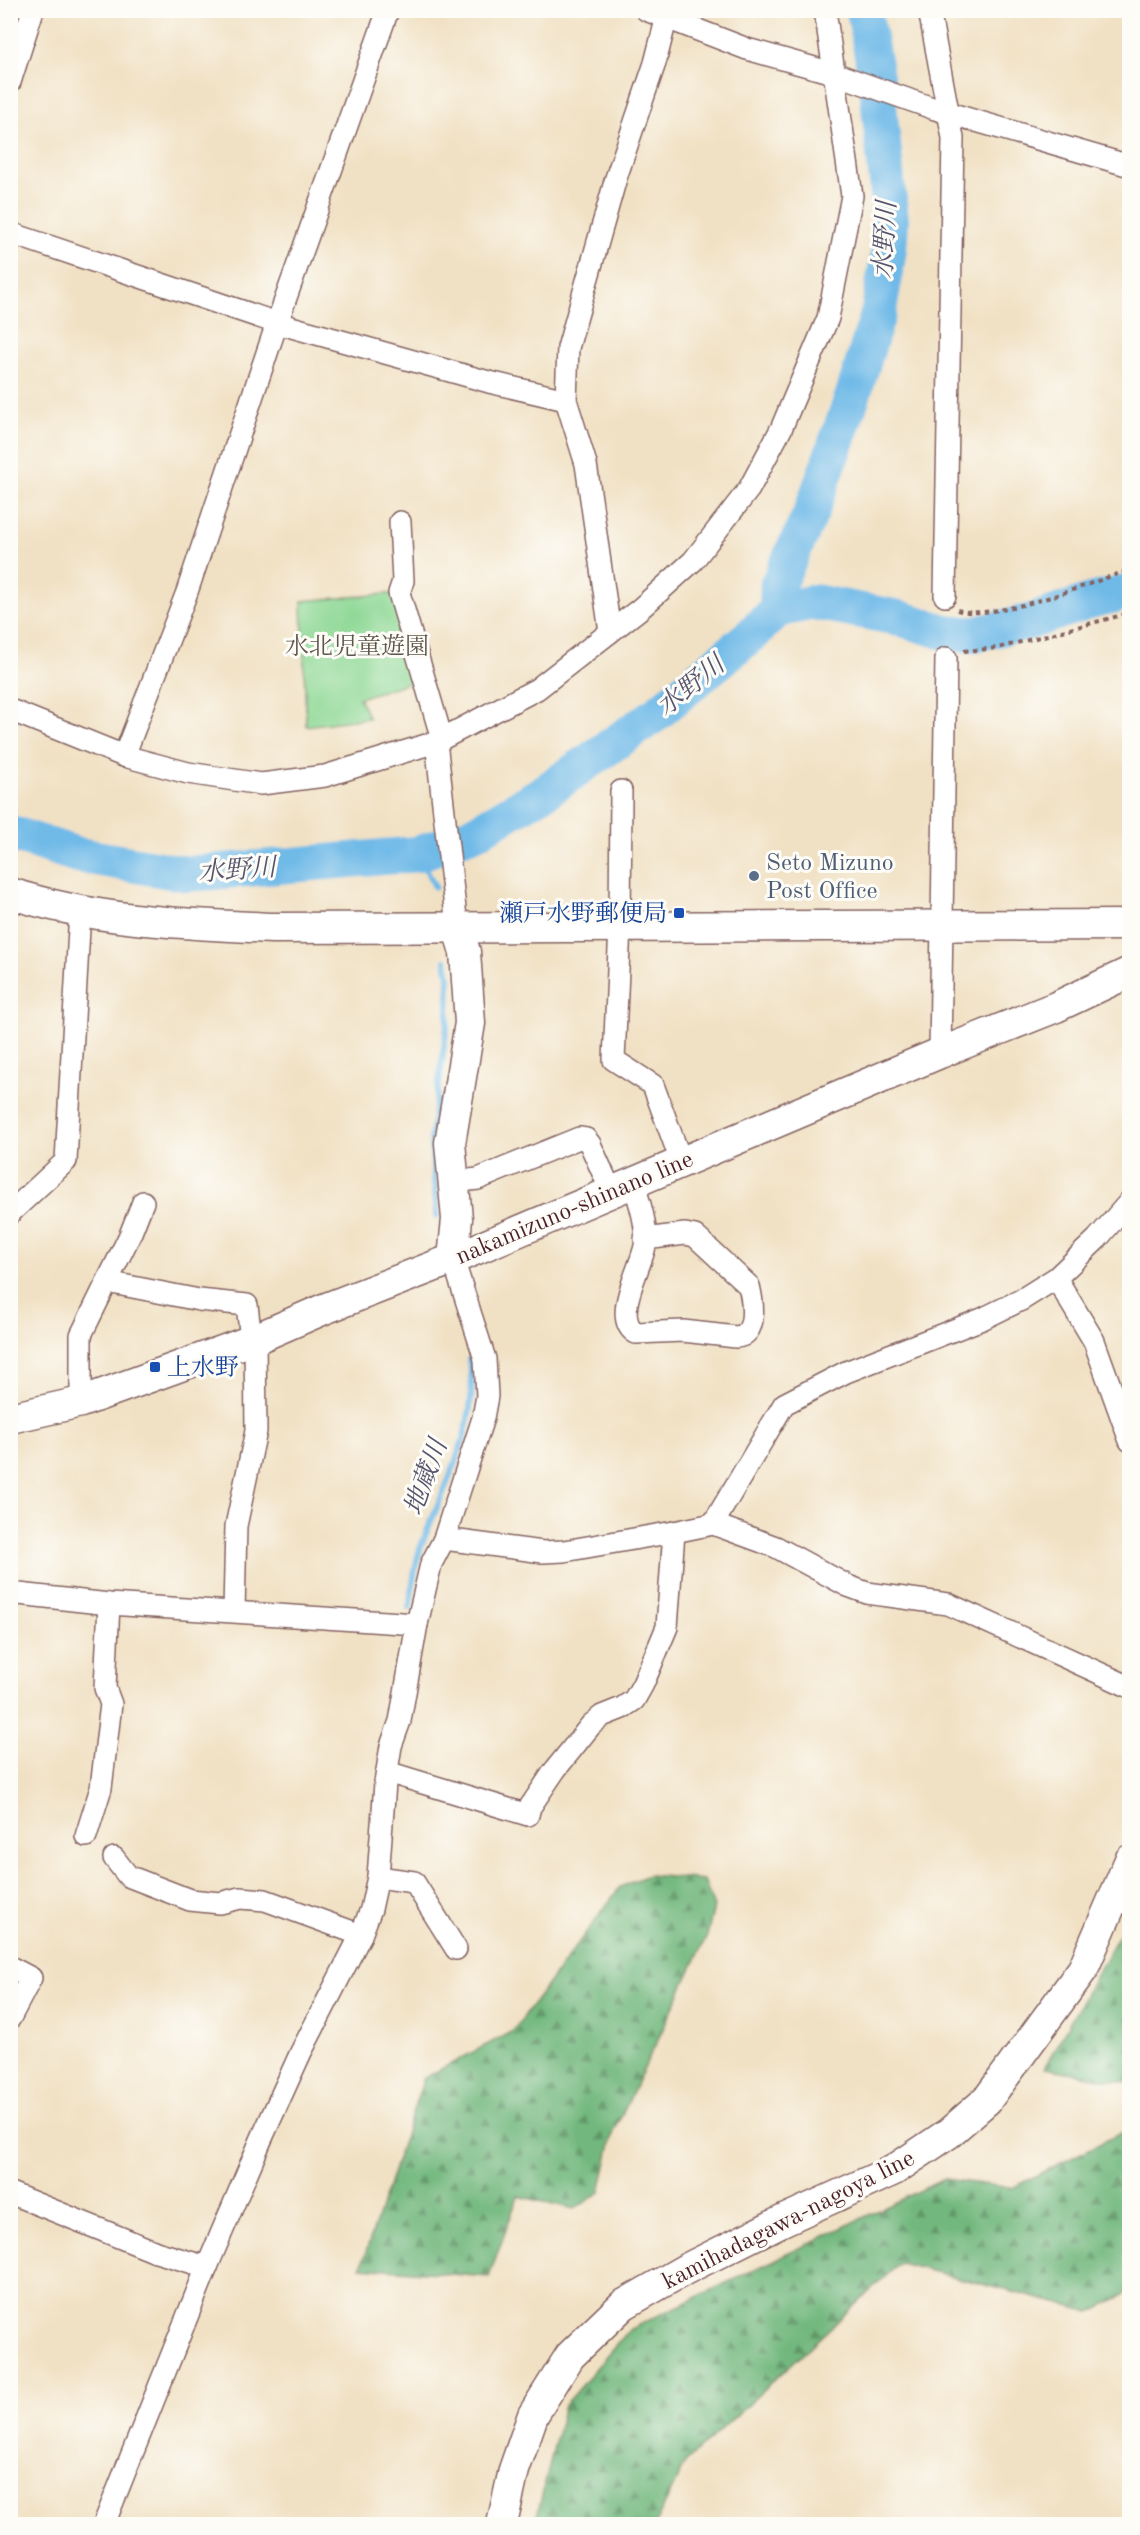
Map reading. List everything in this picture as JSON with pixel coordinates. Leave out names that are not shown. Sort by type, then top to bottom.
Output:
[{"type":"main road","points":[[10,893],[80,911],[172,923],[272,928],[1130,925]]},
{"type":"main road","points":[[453,1259],[457,1219],[450,1143],[470,1023],[465,952],[458,926]]},
{"type":"main road","name":"nakamizuno-shinano line","points":[[10,1418],[81,1402],[255,1339],[324,1309],[453,1259],[939,1053],[1056,1007],[1130,972]]},
{"type":"main road","name":"kamihadagawa-nagoya line","points":[[502,2524],[514,2470],[533,2415],[570,2356],[623,2306],[686,2269],[784,2220],[894,2170],[949,2133],[987,2100],[1083,1969],[1130,1860]]},
{"type":"street","points":[[10,82],[33,10]]},
{"type":"street","points":[[124,756],[187,592],[277,324],[388,10]]},
{"type":"street","points":[[646,10],[666,20],[747,49],[836,74],[942,111],[1130,166]]},
{"type":"street","points":[[10,710],[124,756],[188,773],[261,784],[325,776],[438,748],[537,689],[610,632],[693,561],[749,489],[781,429],[828,318],[852,196],[825,10]]},
{"type":"street","points":[[929,10],[942,111],[953,138],[945,596]]},
{"type":"street","points":[[610,632],[586,464],[566,400],[568,348],[616,178],[655,63],[666,20]]},
{"type":"street","points":[[10,233],[277,324],[489,382],[566,400]]},
{"type":"street","points":[[400,522],[403,581],[399,593],[438,748],[458,926]]},
{"type":"street","points":[[939,1053],[946,658]]},
{"type":"street","points":[[621,791],[620,926],[614,1060],[652,1085],[681,1161]]},
{"type":"street","points":[[10,1213],[66,1161],[80,911]]},
{"type":"street","points":[[453,1182],[478,1179],[579,1138],[586,1139],[622,1187],[637,1194],[645,1246],[626,1308],[627,1326],[630,1330],[636,1333],[683,1331],[736,1337],[744,1337],[748,1334],[752,1327],[749,1286],[700,1238],[685,1234],[645,1239]]},
{"type":"street","points":[[713,1524],[784,1404],[846,1372],[982,1319],[1021,1300],[1056,1278],[1097,1239],[1130,1201]]},
{"type":"street","points":[[81,1402],[81,1335],[143,1202]]},
{"type":"street","points":[[104,2524],[207,2267],[301,2052],[361,1935],[371,1909],[378,1877],[391,1746],[400,1721],[417,1624],[431,1564],[444,1539],[483,1418],[487,1396],[485,1359],[453,1259]]},
{"type":"street","points":[[1056,1278],[1094,1341],[1130,1441]]},
{"type":"street","points":[[107,1282],[199,1300],[247,1305],[250,1330],[255,1339],[256,1431],[236,1526],[234,1611]]},
{"type":"street","points":[[444,1539],[543,1552],[564,1551],[713,1524],[776,1547],[848,1586],[867,1593],[948,1604],[1130,1688]]},
{"type":"street","points":[[387,1772],[528,1815],[530,1807],[555,1770],[591,1725],[602,1716],[634,1700],[643,1684],[667,1628],[674,1532]]},
{"type":"street","points":[[10,1593],[109,1604],[417,1624]]},
{"type":"street","points":[[86,1836],[101,1788],[111,1704],[105,1688],[109,1604]]},
{"type":"street","points":[[114,1858],[128,1876],[190,1900],[220,1903],[240,1898],[265,1900],[361,1935]]},
{"type":"street","points":[[378,1877],[414,1882],[456,1949]]},
{"type":"street","points":[[10,1967],[31,1978],[10,2018]]},
{"type":"street","points":[[10,2193],[156,2252],[207,2267]]},
{"type":"path","points":[[945,596],[950,608],[967,613],[985,614],[1011,609],[1130,570]]},
{"type":"path","points":[[946,658],[948,653],[998,648],[1130,613]]},
{"type":"green space","name":"水北児童遊園","points":[[399,593],[424,678],[359,698],[369,718],[306,726],[302,601]]},
{"type":"green space","points":[[648,1875],[704,1880],[714,1907],[707,1936],[613,2134],[600,2192],[575,2209],[518,2196],[489,2277],[361,2267],[424,2078],[513,2031],[620,1887]]},
{"type":"green space","points":[[1129,1917],[1129,2083],[1044,2068]]},
{"type":"green space","points":[[1129,2129],[1129,2292],[1091,2312],[900,2263],[685,2463],[655,2524],[535,2524],[564,2405],[630,2329],[944,2179],[1012,2188]]},
{"type":"waterway","name":"水野川","points":[[10,833],[78,855],[188,874],[418,854],[474,833],[546,791],[655,715],[751,635],[777,610],[778,584],[811,513],[853,395],[879,311],[889,249],[891,221],[876,77],[864,10]]},
{"type":"waterway","points":[[777,610],[814,602],[899,618],[951,634],[976,634],[1032,621],[1093,600],[1130,592]]},
{"type":"waterway","name":"地蔵川","points":[[418,854],[435,887]]},
{"type":"waterway","name":"地蔵川","points":[[437,1216],[431,1139],[448,1019],[449,977],[446,961]]},
{"type":"waterway","name":"地蔵川","points":[[409,1608],[420,1549],[458,1456],[465,1432],[472,1383],[469,1360]]},
{"type":"place","name":"Seto Mizuno Post Office","points":[[754,876]]},
{"type":"place","name":"瀬戸水野郵便局","points":[[679,913]]},
{"type":"place","name":"上水野","points":[[155,1367]]}]
